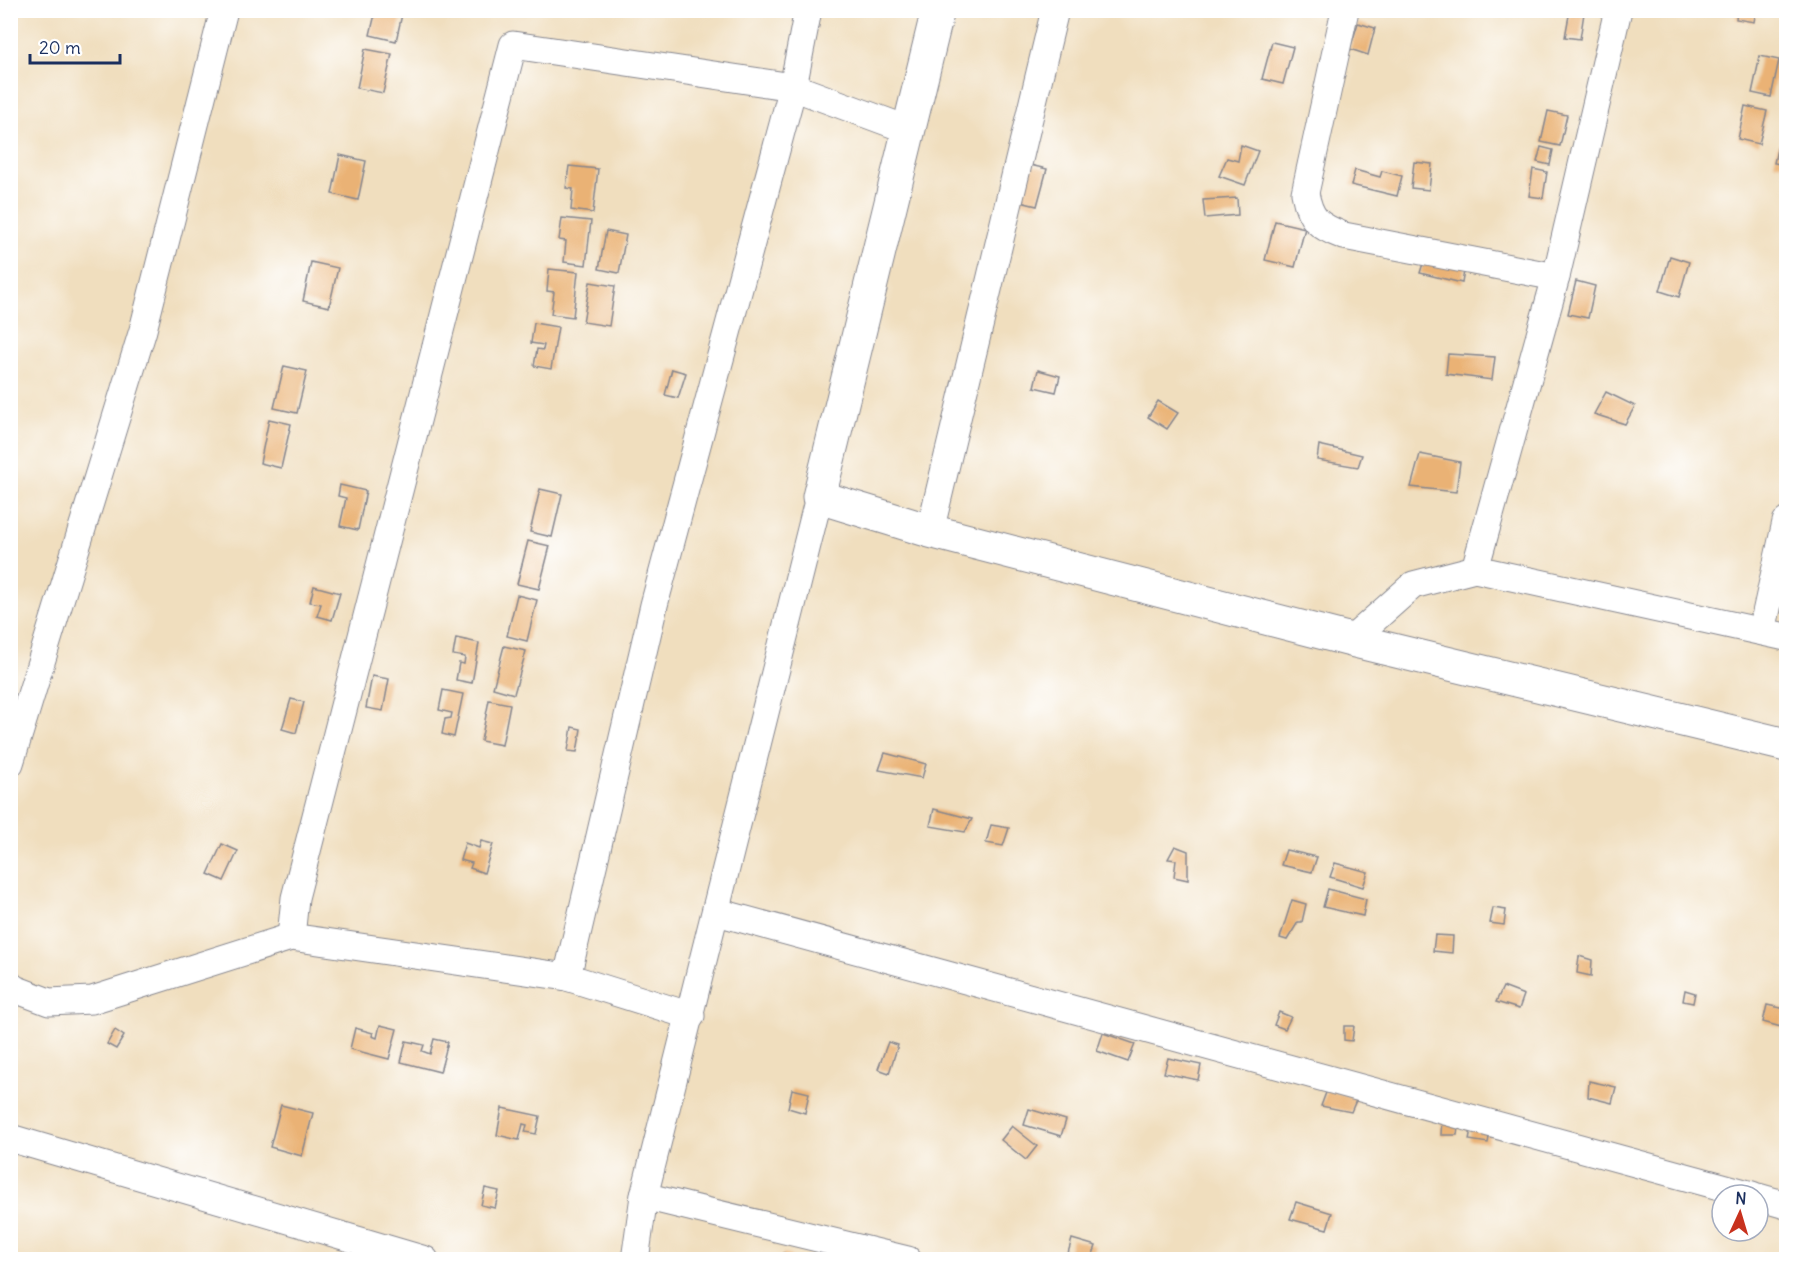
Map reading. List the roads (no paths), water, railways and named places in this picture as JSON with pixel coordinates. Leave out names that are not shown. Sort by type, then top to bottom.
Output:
[{"type":"street","points":[[10,764],[143,330],[224,10]]},
{"type":"street","points":[[567,977],[654,605],[793,87],[808,10]]},
{"type":"street","points":[[635,1260],[644,1196],[717,912],[938,10]]},
{"type":"street","points":[[930,531],[1055,10]]},
{"type":"street","points":[[1345,10],[1305,193],[1308,212],[1323,228],[1344,236],[1556,277]]},
{"type":"street","points":[[1474,569],[1556,277],[1618,10]]},
{"type":"street","points":[[291,937],[295,898],[513,45],[793,87],[909,130]]},
{"type":"street","points":[[819,497],[930,531],[1351,640],[1786,745]]},
{"type":"street","points":[[1351,640],[1413,585],[1474,569],[1774,634],[1786,522]]},
{"type":"street","points":[[717,912],[1710,1184]]},
{"type":"street","points":[[10,985],[15,990],[49,1002],[92,1000],[291,937],[567,977],[691,1016]]},
{"type":"street","points":[[10,1138],[425,1260]]},
{"type":"street","points":[[644,1196],[908,1260]]},
{"type":"street","points":[[1770,1200],[1786,1205]]}]
